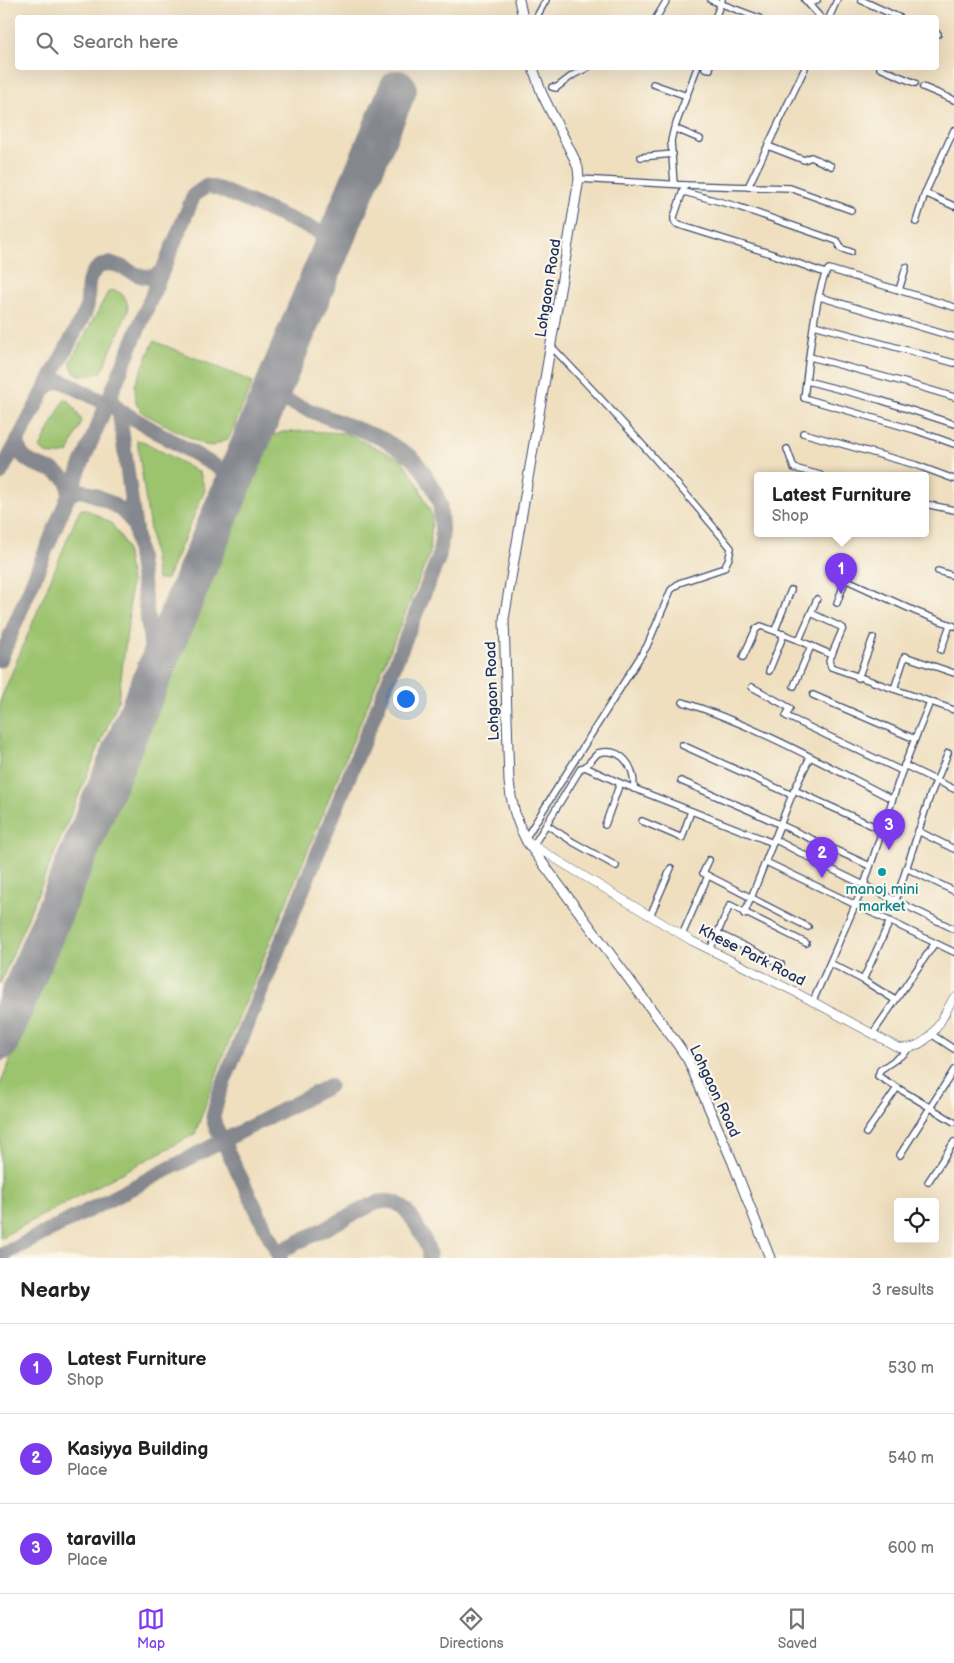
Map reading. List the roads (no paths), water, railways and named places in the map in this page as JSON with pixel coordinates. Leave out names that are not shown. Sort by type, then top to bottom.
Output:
[{"type":"main road","points":[[518,0],[522,15]]},
{"type":"main road","name":"Lohgaon Road","points":[[535,70],[542,94],[574,158],[578,168],[579,179],[552,347],[504,619],[509,782],[516,816],[528,842],[688,1060],[733,1163],[770,1258]]},
{"type":"street","points":[[538,15],[546,0]]},
{"type":"street","points":[[659,15],[667,0]]},
{"type":"street","points":[[711,0],[721,2],[752,15]]},
{"type":"street","points":[[805,0],[813,2],[818,0]]},
{"type":"street","points":[[805,0],[818,15]]},
{"type":"street","points":[[832,15],[837,0]]},
{"type":"street","points":[[861,0],[894,15]]},
{"type":"street","points":[[716,15],[721,2]]},
{"type":"street","points":[[552,88],[556,88],[573,74],[583,70]]},
{"type":"street","points":[[674,184],[671,142],[674,128],[696,70]]},
{"type":"street","points":[[748,186],[804,70]]},
{"type":"street","points":[[885,70],[915,83]]},
{"type":"street","points":[[653,84],[686,96]]},
{"type":"street","points":[[923,87],[954,100]]},
{"type":"street","points":[[674,128],[700,139]]},
{"type":"street","points":[[916,222],[925,193],[954,130]]},
{"type":"street","points":[[768,146],[804,160],[811,157],[831,166]]},
{"type":"street","points":[[641,157],[673,154]]},
{"type":"street","points":[[579,179],[674,184],[836,240],[840,248],[851,252]]},
{"type":"street","points":[[684,188],[748,186],[790,188],[851,210]]},
{"type":"street","points":[[684,188],[674,217],[676,224],[772,254],[825,274]]},
{"type":"street","points":[[925,193],[954,206]]},
{"type":"street","points":[[899,290],[906,267]]},
{"type":"street","points":[[954,307],[829,269],[825,274],[814,325],[804,398],[916,430],[954,444]]},
{"type":"street","points":[[820,297],[954,337]]},
{"type":"street","points":[[814,325],[954,363]]},
{"type":"street","points":[[528,842],[646,646],[671,590],[679,583],[724,568],[731,553],[731,548],[708,519],[630,428],[552,347]]},
{"type":"street","points":[[810,357],[908,382],[954,397]]},
{"type":"street","points":[[806,381],[880,400],[954,424]]},
{"type":"street","points":[[803,433],[916,465],[954,479]]},
{"type":"street","points":[[787,449],[794,468],[809,472]]},
{"type":"street","points":[[929,505],[954,510]]},
{"type":"street","points":[[938,571],[954,576]]},
{"type":"street","points":[[837,603],[847,580],[952,626],[941,650]]},
{"type":"street","points":[[775,630],[791,590]]},
{"type":"street","points":[[799,640],[817,599]]},
{"type":"street","points":[[810,613],[843,628],[829,661],[830,667],[954,710]]},
{"type":"street","points":[[744,657],[758,627],[775,630],[832,654]]},
{"type":"street","points":[[769,671],[784,634]]},
{"type":"street","points":[[858,678],[873,638]]},
{"type":"street","points":[[794,686],[811,646]]},
{"type":"street","points":[[894,689],[906,657],[954,673]]},
{"type":"street","points":[[752,687],[790,708],[786,716],[954,789]]},
{"type":"street","points":[[813,694],[914,739]]},
{"type":"street","points":[[683,702],[713,712],[810,757],[892,799]]},
{"type":"street","points":[[813,1001],[864,885],[903,768],[930,702]]},
{"type":"street","points":[[682,745],[882,830]]},
{"type":"street","points":[[896,900],[918,832],[948,752]]},
{"type":"street","points":[[528,842],[546,824],[581,768],[585,767],[598,753],[619,754],[623,757],[634,776],[634,789]]},
{"type":"street","points":[[744,914],[793,792],[810,757]]},
{"type":"street","points":[[585,767],[634,789],[773,841],[954,930]]},
{"type":"street","points":[[681,781],[870,866]]},
{"type":"street","points":[[605,825],[620,783]]},
{"type":"street","points":[[642,821],[682,838],[692,811]]},
{"type":"street","points":[[546,824],[573,842],[616,866]]},
{"type":"street","points":[[918,832],[954,849]]},
{"type":"street","name":"Khese Park Road","points":[[528,842],[682,935],[813,1001],[899,1048],[909,1048]]},
{"type":"street","points":[[709,860],[703,873],[808,927]]},
{"type":"street","points":[[766,862],[954,952]]},
{"type":"street","points":[[650,916],[671,868]]},
{"type":"street","points":[[906,868],[954,891]]},
{"type":"street","points":[[682,935],[708,876]]},
{"type":"street","points":[[710,950],[730,905],[744,914],[806,943]]},
{"type":"street","points":[[864,980],[890,921]]},
{"type":"street","points":[[717,933],[781,964]]},
{"type":"street","points":[[873,1033],[935,943]]},
{"type":"street","points":[[830,963],[864,980],[896,1000]]},
{"type":"street","points":[[953,1001],[931,1034],[922,1043],[909,1048],[905,1053],[880,1070],[878,1076],[954,1122]]},
{"type":"street","points":[[931,1034],[954,1050]]},
{"type":"street","points":[[900,1155],[954,1070]]},
{"type":"street","points":[[866,1133],[896,1088]]},
{"type":"street","points":[[928,1182],[954,1142]]},
{"type":"place","name":"Latest Furniture","points":[[841,594]]},
{"type":"place","name":"taravilla","points":[[889,850]]},
{"type":"place","name":"manoj mini market","points":[[882,872]]},
{"type":"place","name":"Kasiyya Building","points":[[822,878]]}]
